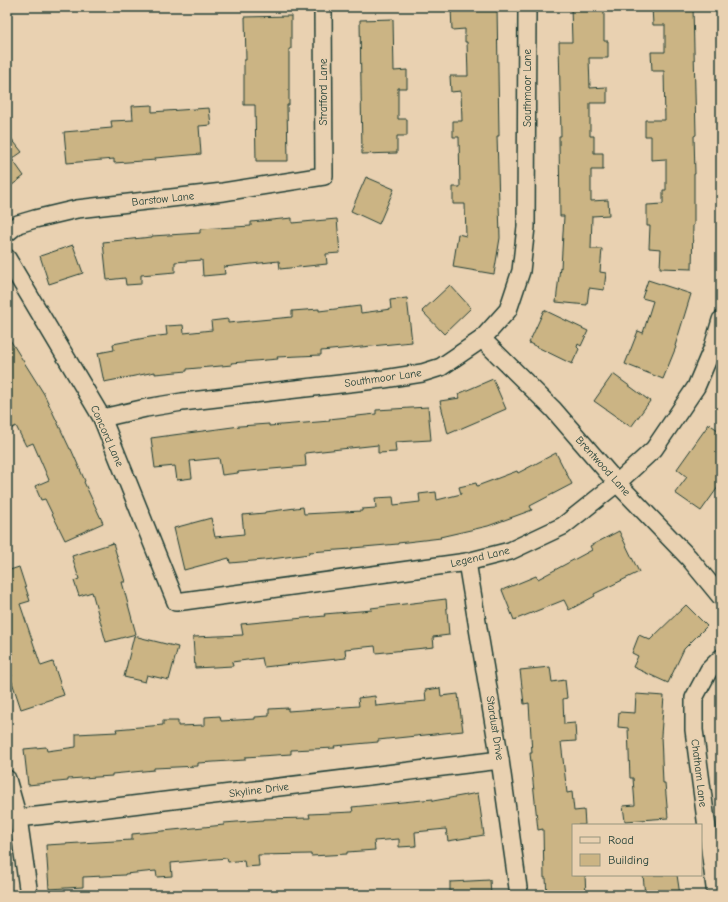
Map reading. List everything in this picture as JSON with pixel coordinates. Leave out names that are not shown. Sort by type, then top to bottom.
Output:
[{"type":"street","name":"Stratford Lane","points":[[322,7],[324,176]]},
{"type":"street","name":"Southmoor Lane","points":[[102,418],[182,402],[384,379],[422,373],[440,367],[482,339],[508,310],[521,271],[526,227],[527,7]]},
{"type":"street","name":"Barstow Lane","points":[[7,233],[18,224],[77,209],[223,192],[324,176]]},
{"type":"street","name":"Concord Lane","points":[[7,258],[102,418],[176,602]]},
{"type":"street","name":"Legend Lane","points":[[176,602],[467,562],[510,551],[563,526],[617,483],[654,449],[696,387],[713,347],[721,320]]},
{"type":"street","name":"Brentwood Lane","points":[[482,339],[553,410],[617,483],[689,558],[721,597]]},
{"type":"street","name":"Stardust Drive","points":[[467,562],[500,760],[519,895]]},
{"type":"street","name":"Chatham Lane","points":[[716,895],[694,730],[694,698],[709,670],[721,658]]},
{"type":"street","name":"Skyline Drive","points":[[18,818],[500,760]]},
{"type":"street","points":[[7,779],[18,818],[29,895]]},
{"type":"building","points":[[497,7],[499,136],[497,136],[500,238],[494,274],[453,267],[458,234],[466,236],[465,204],[453,204],[453,187],[460,187],[459,137],[453,137],[453,121],[462,121],[461,91],[451,92],[450,76],[468,76],[465,29],[452,30],[451,8]]},
{"type":"building","points":[[571,7],[604,7],[604,41],[608,41],[608,58],[589,58],[590,88],[607,87],[607,103],[590,103],[590,136],[594,136],[594,153],[603,153],[603,170],[591,170],[591,201],[608,200],[609,215],[592,216],[591,249],[602,249],[600,272],[606,273],[604,290],[589,288],[587,305],[556,302],[560,267],[561,268],[564,216],[560,216],[559,136],[561,136],[559,42],[572,42]]},
{"type":"building","points":[[652,7],[693,7],[696,135],[694,136],[695,174],[692,269],[660,268],[661,249],[649,248],[650,226],[647,226],[647,205],[663,204],[663,190],[666,190],[666,159],[651,160],[651,136],[645,136],[645,120],[665,120],[664,71],[652,71],[651,52],[665,52],[665,25],[653,25]]},
{"type":"building","points":[[291,16],[291,49],[289,49],[289,105],[287,105],[288,161],[256,161],[255,105],[244,105],[244,60],[246,60],[245,17]]},
{"type":"building","points":[[393,19],[394,71],[407,70],[407,88],[398,88],[398,119],[407,119],[407,136],[397,136],[397,153],[362,154],[360,20]]},
{"type":"building","points":[[152,105],[152,112],[209,108],[211,125],[199,126],[201,154],[155,158],[156,160],[114,163],[114,159],[67,163],[64,132],[112,128],[111,121],[133,120],[132,106]]},
{"type":"building","points":[[7,133],[22,152],[12,159],[24,176],[7,189]]},
{"type":"building","points":[[366,177],[394,189],[379,224],[351,211]]},
{"type":"building","points":[[292,218],[292,223],[337,219],[340,253],[326,254],[327,264],[280,269],[279,261],[224,267],[225,274],[203,276],[202,260],[175,262],[175,272],[141,275],[141,284],[126,285],[125,278],[107,280],[103,242],[152,236],[200,233],[200,229],[251,226],[251,222]]},
{"type":"building","points":[[73,245],[83,273],[49,284],[40,256]]},
{"type":"building","points":[[648,280],[691,294],[675,346],[676,347],[663,379],[625,364],[638,331],[643,333],[653,301],[642,298]]},
{"type":"building","points":[[450,285],[471,308],[444,334],[422,311]]},
{"type":"building","points":[[407,298],[412,342],[321,351],[321,355],[277,357],[278,359],[231,363],[232,365],[187,369],[187,371],[155,374],[155,372],[104,382],[98,353],[114,350],[113,344],[167,335],[166,326],[183,325],[184,333],[212,330],[211,321],[228,319],[228,323],[292,317],[292,311],[319,309],[319,311],[360,306],[361,313],[391,309],[390,300]]},
{"type":"building","points":[[544,310],[588,331],[581,346],[578,344],[577,347],[579,349],[572,364],[529,343]]},
{"type":"building","points":[[7,335],[44,394],[71,449],[103,523],[65,540],[45,499],[41,500],[35,486],[49,480],[33,443],[26,446],[16,426],[7,431]]},
{"type":"building","points":[[613,374],[650,401],[631,427],[594,401]]},
{"type":"building","points":[[493,379],[506,409],[448,434],[440,401],[460,398],[458,394]]},
{"type":"building","points":[[428,407],[431,440],[395,442],[396,452],[378,453],[378,445],[305,453],[306,466],[238,472],[222,475],[219,458],[190,461],[192,478],[177,480],[175,466],[155,468],[151,438],[240,426],[269,424],[269,426],[330,421],[329,419],[376,414],[376,410]]},
{"type":"building","points":[[709,424],[721,432],[721,483],[701,511],[675,493],[687,477],[677,469]]},
{"type":"building","points":[[556,453],[572,484],[530,506],[532,510],[488,526],[440,537],[441,538],[398,544],[309,552],[309,554],[230,563],[229,558],[184,570],[174,528],[211,518],[215,537],[244,534],[242,515],[303,507],[304,514],[362,511],[362,509],[376,508],[375,498],[393,497],[394,505],[420,502],[419,494],[436,492],[437,500],[461,494],[459,487],[476,483],[477,486],[517,471],[518,473]]},
{"type":"building","points":[[619,531],[639,572],[594,594],[595,596],[569,610],[564,600],[514,620],[502,590],[536,576],[538,579],[592,550],[590,546]]},
{"type":"building","points":[[113,543],[125,582],[122,582],[136,634],[106,642],[92,592],[79,596],[74,581],[79,579],[72,556]]},
{"type":"building","points":[[19,567],[30,601],[20,604],[41,666],[53,662],[64,695],[21,709],[7,662],[7,571]]},
{"type":"building","points":[[446,599],[449,635],[433,637],[434,647],[376,653],[375,646],[345,649],[346,658],[264,667],[262,658],[232,662],[233,666],[195,668],[193,637],[243,635],[241,624],[325,616],[324,614],[372,610],[371,608]]},
{"type":"building","points":[[686,605],[707,626],[684,649],[668,683],[633,667],[638,656],[632,653],[639,635],[650,640]]},
{"type":"building","points":[[134,636],[178,647],[169,680],[147,675],[145,682],[124,677]]},
{"type":"building","points":[[550,667],[552,682],[565,680],[567,698],[563,699],[564,724],[575,723],[576,741],[561,742],[567,793],[572,792],[574,811],[584,810],[585,824],[572,824],[572,876],[585,876],[586,895],[547,895],[546,878],[544,878],[543,829],[538,830],[530,753],[532,753],[529,703],[524,704],[520,670]]},
{"type":"building","points":[[440,688],[441,696],[458,694],[463,731],[378,740],[378,742],[334,746],[335,748],[291,750],[291,754],[245,757],[245,760],[198,763],[198,766],[154,768],[154,770],[112,774],[112,776],[68,779],[68,781],[28,785],[24,749],[46,747],[47,751],[76,747],[76,734],[117,732],[116,729],[163,725],[163,721],[178,721],[178,726],[205,725],[205,717],[220,716],[221,721],[255,719],[255,717],[269,716],[269,709],[288,708],[288,711],[359,706],[358,698],[375,696],[376,706],[426,701],[425,690]]},
{"type":"building","points":[[636,694],[664,696],[661,735],[663,783],[665,783],[668,818],[625,821],[623,806],[635,805],[633,778],[630,778],[628,728],[618,727],[619,712],[635,713]]},
{"type":"building","points":[[478,793],[484,835],[448,841],[446,829],[415,832],[416,846],[399,847],[399,839],[374,841],[375,850],[347,852],[347,854],[311,856],[311,854],[258,855],[259,866],[245,867],[244,860],[228,862],[227,858],[171,863],[172,876],[157,877],[156,871],[125,875],[83,877],[83,887],[49,889],[46,845],[132,840],[132,834],[224,825],[224,823],[263,819],[310,818],[309,814],[353,812],[352,807],[433,799],[433,801]]},
{"type":"building","points":[[643,876],[677,876],[680,895],[645,895]]},
{"type":"building","points":[[490,880],[491,895],[450,895],[450,882]]}]
